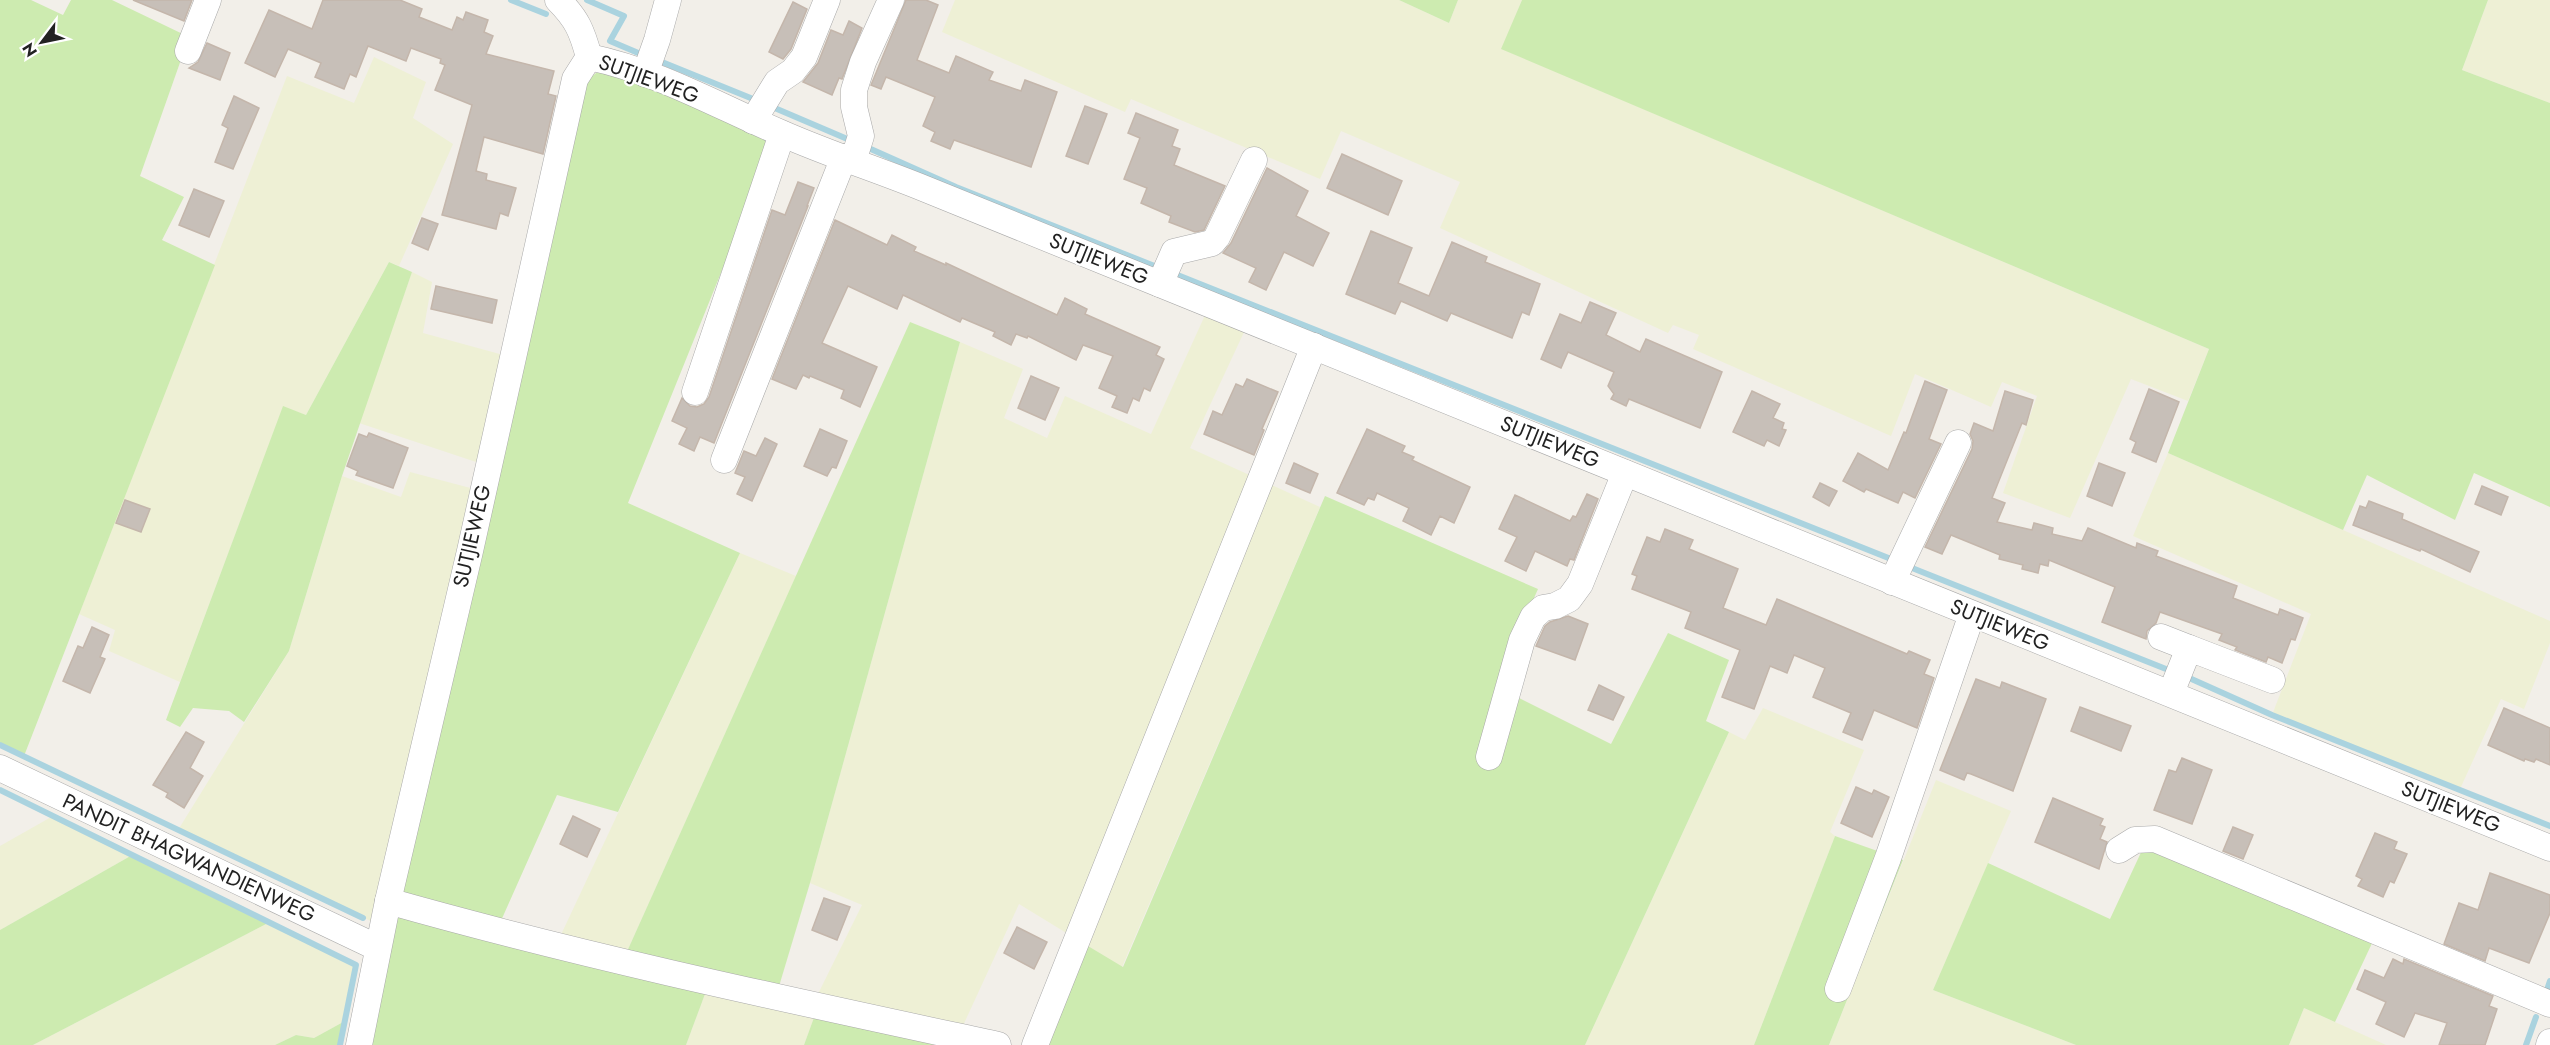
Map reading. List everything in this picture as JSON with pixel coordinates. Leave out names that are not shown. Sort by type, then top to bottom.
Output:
[{"type":"street","points":[[188,51],[208,0]]},
{"type":"street","points":[[558,0],[575,17],[584,37],[589,57]]},
{"type":"street","points":[[645,74],[668,0]]},
{"type":"street","points":[[753,121],[777,82],[793,71],[804,57],[827,0]]},
{"type":"street","points":[[724,460],[849,159],[861,136],[854,106],[854,90],[863,62],[891,0]]},
{"type":"street","name":"SUTJIEWEG","points":[[358,1045],[388,901],[470,551],[575,79],[589,57],[677,85],[782,134],[1314,346],[2550,848]]},
{"type":"street","points":[[695,392],[782,134]]},
{"type":"street","points":[[1160,284],[1174,252],[1212,243],[1217,237],[1254,160]]},
{"type":"street","points":[[1035,1045],[1314,346]]},
{"type":"street","points":[[1892,582],[1958,443]]},
{"type":"street","points":[[1489,757],[1522,640],[1533,617],[1543,608],[1555,606],[1569,599],[1580,584],[1625,473]]},
{"type":"street","points":[[1838,989],[1888,858],[1972,614]]},
{"type":"street","points":[[2161,637],[2272,680]]},
{"type":"street","points":[[2170,693],[2188,648]]},
{"type":"street","name":"PANDIT BHAGWANDIENWEG","points":[[0,768],[378,948]]},
{"type":"street","points":[[2119,850],[2135,840],[2155,839],[2550,1004]]},
{"type":"street","points":[[388,901],[503,933],[796,1002],[998,1045]]},
{"type":"green space","points":[[0,0],[31,0],[63,15],[71,0],[112,0],[189,37],[140,176],[184,197],[162,240],[215,265],[24,756],[0,745]]},
{"type":"green space","points":[[955,0],[1399,0],[1449,23],[1458,0],[1522,0],[1502,49],[2209,349],[2188,401],[2131,379],[2070,518],[2003,493],[2037,396],[2002,382],[1991,407],[1915,374],[1891,436],[1693,349],[1699,335],[1673,325],[1668,333],[1440,228],[1460,182],[1341,131],[1320,179],[1131,99],[1125,112],[942,32]]},
{"type":"green space","points":[[1399,0],[1458,0],[1449,23]]},
{"type":"green space","points":[[1522,0],[2488,0],[2462,70],[2550,103],[2550,507],[2474,473],[2455,520],[2367,475],[2343,530],[2168,453],[2209,349],[1501,49]]},
{"type":"green space","points":[[2488,0],[2550,0],[2550,103],[2462,70]]},
{"type":"green space","points":[[374,57],[426,82],[413,118],[453,144],[399,266],[389,262],[306,415],[283,407],[180,682],[109,651],[115,630],[79,614],[287,76],[354,103]]},
{"type":"green space","points":[[600,70],[675,92],[775,139],[628,503],[740,553],[618,812],[557,795],[500,923],[401,897],[586,81]]},
{"type":"green space","points":[[389,262],[412,272],[342,476],[289,651],[244,722],[229,711],[193,708],[180,727],[166,720],[283,406],[306,415]]},
{"type":"green space","points":[[412,272],[432,282],[423,333],[507,356],[482,464],[359,423]]},
{"type":"green space","points":[[1206,313],[1245,330],[1190,448],[1320,507],[1122,967],[1019,904],[961,1030],[815,1000],[862,905],[810,883],[960,342],[1023,369],[1004,418],[1047,438],[1065,396],[1151,434]]},
{"type":"green space","points":[[910,322],[960,342],[810,883],[777,993],[625,956]]},
{"type":"green space","points":[[2168,453],[2550,621],[2550,643],[2524,709],[2501,699],[2460,789],[2272,715],[2311,614],[2133,536]]},
{"type":"green space","points":[[410,472],[478,490],[377,924],[178,830],[289,651],[342,476],[401,497]]},
{"type":"green space","points":[[1325,496],[1538,589],[1495,686],[1611,744],[1668,633],[1729,660],[1706,721],[1729,732],[1585,1045],[1047,1045],[1083,943],[1123,967]]},
{"type":"green space","points":[[740,553],[796,576],[625,956],[559,939]]},
{"type":"green space","points":[[1763,708],[1864,750],[1830,832],[1835,836],[1754,1045],[1585,1045],[1729,732],[1745,740]]},
{"type":"green space","points":[[1936,780],[2011,811],[1933,990],[2076,1045],[1829,1045]]},
{"type":"green space","points":[[53,816],[134,854],[0,930],[0,846]]},
{"type":"green space","points":[[1835,836],[1903,860],[1829,1045],[1754,1045]]},
{"type":"green space","points":[[2144,846],[2374,939],[2335,1022],[2304,1008],[2289,1045],[2076,1045],[1933,990],[1988,863],[2110,919]]},
{"type":"green space","points":[[134,854],[270,922],[33,1045],[0,1045],[0,930]]},
{"type":"green space","points":[[394,916],[708,986],[686,1045],[366,1045]]},
{"type":"green space","points":[[270,922],[356,965],[345,1021],[314,1038],[296,1035],[275,1045],[33,1045]]},
{"type":"green space","points":[[708,986],[816,1012],[804,1045],[686,1045]]},
{"type":"green space","points":[[2304,1008],[2386,1045],[2289,1045]]},
{"type":"green space","points":[[816,1012],[965,1045],[804,1045]]},
{"type":"green space","points":[[345,1021],[340,1045],[275,1045],[296,1035],[314,1038]]},
{"type":"building","points":[[133,0],[192,0],[184,21]]},
{"type":"building","points":[[323,0],[400,0],[422,9],[419,17],[452,30],[457,17],[463,20],[466,12],[488,20],[484,32],[493,36],[486,54],[554,71],[548,94],[556,96],[543,154],[484,137],[476,171],[487,174],[486,180],[516,188],[508,216],[500,213],[496,229],[442,215],[472,105],[435,90],[445,65],[440,63],[441,59],[411,48],[406,61],[368,46],[356,77],[350,74],[344,89],[315,77],[321,63],[288,49],[275,77],[245,63],[269,10],[312,29]]},
{"type":"building","points":[[906,0],[926,0],[938,5],[917,60],[949,73],[956,56],[993,72],[989,80],[1021,91],[1025,80],[1057,92],[1031,167],[954,140],[950,149],[931,141],[935,132],[923,126],[935,97],[886,77],[881,89],[871,85]]},
{"type":"building","points":[[793,2],[807,9],[791,49],[783,59],[769,52]]},
{"type":"building","points":[[849,21],[862,28],[842,79],[839,78],[832,95],[803,82],[818,63],[831,30],[843,35]]},
{"type":"building","points":[[207,43],[230,53],[220,80],[189,68],[198,62]]},
{"type":"building","points":[[234,96],[259,108],[233,169],[215,162],[228,128],[222,125]]},
{"type":"building","points":[[1085,106],[1107,114],[1088,164],[1066,156]]},
{"type":"building","points":[[1136,113],[1178,130],[1172,146],[1180,149],[1174,165],[1225,186],[1204,230],[1195,232],[1169,222],[1171,216],[1141,203],[1147,188],[1124,179],[1140,138],[1128,133]]},
{"type":"building","points":[[1342,154],[1402,181],[1388,215],[1327,188]]},
{"type":"building","points":[[1267,168],[1308,191],[1296,216],[1329,233],[1313,266],[1284,252],[1266,290],[1249,282],[1256,268],[1223,253],[1231,243]]},
{"type":"building","points":[[798,182],[814,188],[808,206],[714,443],[700,437],[694,451],[679,444],[687,428],[672,421],[682,398],[690,406],[697,407],[704,404],[709,397],[772,210],[785,215]]},
{"type":"building","points":[[194,189],[224,201],[209,237],[179,225]]},
{"type":"building","points":[[422,218],[438,224],[428,250],[412,243]]},
{"type":"building","points":[[835,220],[887,245],[892,235],[916,247],[914,251],[946,265],[946,263],[1057,315],[1065,298],[1087,309],[1085,314],[1160,347],[1156,355],[1164,359],[1150,391],[1144,388],[1139,401],[1133,398],[1127,413],[1112,407],[1117,396],[1099,388],[1113,356],[1083,345],[1076,360],[1028,336],[1027,338],[1016,334],[1011,345],[993,336],[995,332],[962,318],[960,322],[903,295],[897,309],[848,286],[822,343],[877,367],[860,407],[841,398],[844,390],[810,376],[809,378],[803,375],[796,389],[772,379]]},
{"type":"building","points":[[1371,231],[1412,248],[1398,283],[1429,296],[1452,242],[1487,257],[1485,262],[1540,284],[1529,315],[1522,312],[1512,338],[1451,313],[1447,321],[1401,301],[1395,314],[1346,294]]},
{"type":"building","points":[[436,286],[497,300],[492,323],[431,309]]},
{"type":"building","points":[[1590,302],[1616,313],[1606,335],[1640,352],[1646,339],[1722,372],[1700,428],[1629,399],[1626,406],[1611,399],[1614,394],[1608,386],[1614,372],[1568,352],[1561,368],[1541,359],[1560,314],[1581,323]]},
{"type":"building","points":[[1031,376],[1059,388],[1045,420],[1018,408]]},
{"type":"building","points":[[1247,379],[1278,392],[1254,455],[1204,434],[1213,411],[1222,415],[1236,384],[1243,387]]},
{"type":"building","points":[[1925,381],[1947,390],[1929,439],[1941,444],[1915,498],[1903,492],[1898,503],[1866,489],[1864,492],[1843,481],[1858,453],[1888,470],[1904,432],[1906,433]]},
{"type":"building","points":[[2149,389],[2179,402],[2156,462],[2132,452],[2136,442],[2130,439]]},
{"type":"building","points":[[1752,391],[1780,404],[1773,418],[1784,423],[1782,429],[1786,430],[1779,446],[1767,440],[1764,446],[1733,432]]},
{"type":"building","points":[[2005,391],[2033,400],[2026,425],[2022,423],[1992,498],[2005,503],[1997,522],[2032,530],[2034,523],[2053,528],[2052,534],[2082,541],[2088,528],[2136,548],[2137,543],[2158,551],[2156,556],[2237,586],[2233,598],[2278,615],[2280,609],[2303,618],[2295,640],[2291,639],[2282,663],[2268,657],[2266,662],[2235,650],[2237,647],[2219,640],[2222,634],[2160,612],[2156,623],[2147,631],[2146,639],[2102,622],[2115,587],[2049,560],[2048,566],[2040,564],[2038,573],[2022,569],[2023,565],[1999,559],[2000,555],[1951,535],[1942,554],[1925,547],[1972,449],[1973,441],[1970,434],[1974,423],[1993,431]]},
{"type":"building","points":[[820,429],[847,441],[836,468],[832,467],[827,476],[804,466]]},
{"type":"building","points":[[1367,429],[1405,446],[1402,452],[1414,457],[1412,460],[1470,487],[1454,523],[1440,516],[1431,535],[1403,521],[1409,508],[1377,493],[1374,500],[1368,498],[1364,505],[1337,493]]},
{"type":"building","points":[[369,433],[408,448],[393,488],[356,475],[358,471],[347,466],[359,434],[367,437]]},
{"type":"building","points":[[765,438],[777,444],[752,501],[737,494],[745,477],[735,473],[744,451],[756,456]]},
{"type":"building","points":[[1294,463],[1318,474],[1310,493],[1286,483]]},
{"type":"building","points":[[2099,463],[2125,473],[2112,506],[2087,496]]},
{"type":"building","points":[[1820,483],[1837,491],[1829,506],[1813,497]]},
{"type":"building","points":[[2482,486],[2508,497],[2501,515],[2475,504]]},
{"type":"building","points":[[1587,494],[1598,499],[1574,560],[1570,559],[1567,566],[1535,551],[1526,571],[1505,561],[1517,537],[1499,529],[1515,495],[1570,521],[1573,516],[1576,517]]},
{"type":"building","points":[[125,500],[150,509],[141,532],[116,523]]},
{"type":"building","points":[[2369,501],[2403,514],[2402,519],[2479,552],[2470,572],[2421,549],[2420,551],[2353,525],[2360,506],[2366,508]]},
{"type":"building","points":[[1665,529],[1693,540],[1689,549],[1738,569],[1723,608],[1766,625],[1777,599],[1907,654],[1909,651],[1930,660],[1924,674],[1934,678],[1917,728],[1874,710],[1862,740],[1843,732],[1851,713],[1813,697],[1825,668],[1794,655],[1787,673],[1770,666],[1754,709],[1722,697],[1740,650],[1685,628],[1691,612],[1632,589],[1637,576],[1632,574],[1647,537],[1660,542]]},
{"type":"building","points":[[1568,616],[1588,624],[1575,660],[1536,646],[1545,626]]},
{"type":"building","points":[[92,627],[109,635],[100,657],[105,659],[90,693],[63,681],[78,646],[83,648]]},
{"type":"building","points":[[1976,679],[2000,688],[2002,682],[2046,699],[2013,791],[1971,774],[1967,773],[1964,780],[1940,770]]},
{"type":"building","points":[[1599,685],[1624,697],[1613,720],[1588,710]]},
{"type":"building","points":[[2080,707],[2131,726],[2121,751],[2071,731]]},
{"type":"building","points":[[2504,708],[2550,728],[2550,765],[2536,759],[2534,762],[2525,759],[2524,761],[2488,745]]},
{"type":"building","points":[[186,732],[204,742],[190,768],[203,776],[184,808],[166,797],[168,793],[153,785]]},
{"type":"building","points":[[2182,758],[2212,770],[2192,824],[2154,810],[2169,770],[2176,772]]},
{"type":"building","points":[[1856,787],[1872,794],[1874,790],[1889,797],[1872,837],[1841,823]]},
{"type":"building","points":[[2053,798],[2103,819],[2100,825],[2105,827],[2100,839],[2107,842],[2099,869],[2035,842]]},
{"type":"building","points":[[573,816],[600,829],[587,857],[560,844]]},
{"type":"building","points":[[2233,827],[2253,835],[2243,859],[2223,851]]},
{"type":"building","points":[[2375,833],[2397,842],[2394,849],[2407,854],[2394,883],[2390,881],[2383,897],[2358,886],[2362,879],[2356,876]]},
{"type":"building","points":[[2490,873],[2550,895],[2550,913],[2529,963],[2489,948],[2485,961],[2444,944],[2459,903],[2478,910]]},
{"type":"building","points":[[824,898],[850,907],[837,940],[812,930]]},
{"type":"building","points":[[1017,927],[1047,942],[1034,969],[1004,953]]},
{"type":"building","points":[[2393,959],[2403,964],[2404,959],[2493,996],[2489,1006],[2497,1009],[2485,1045],[2439,1045],[2447,1023],[2415,1013],[2404,1037],[2376,1024],[2386,1002],[2357,989],[2365,970],[2384,978]]},
{"type":"waterway","points":[[511,0],[546,14]]},
{"type":"waterway","points":[[587,0],[624,16],[610,41],[643,55]]},
{"type":"waterway","points":[[657,60],[758,101]]},
{"type":"waterway","points":[[770,106],[852,141]]},
{"type":"waterway","points":[[864,146],[956,187],[1157,267]]},
{"type":"waterway","points":[[1175,274],[1891,559]]},
{"type":"waterway","points":[[1907,566],[2171,671]]},
{"type":"waterway","points":[[2187,677],[2272,715],[2550,826]]},
{"type":"waterway","points":[[0,745],[363,918]]},
{"type":"waterway","points":[[0,790],[356,965],[340,1045]]},
{"type":"waterway","points":[[2548,987],[2550,981]]},
{"type":"waterway","points":[[2526,1045],[2536,1017]]}]
